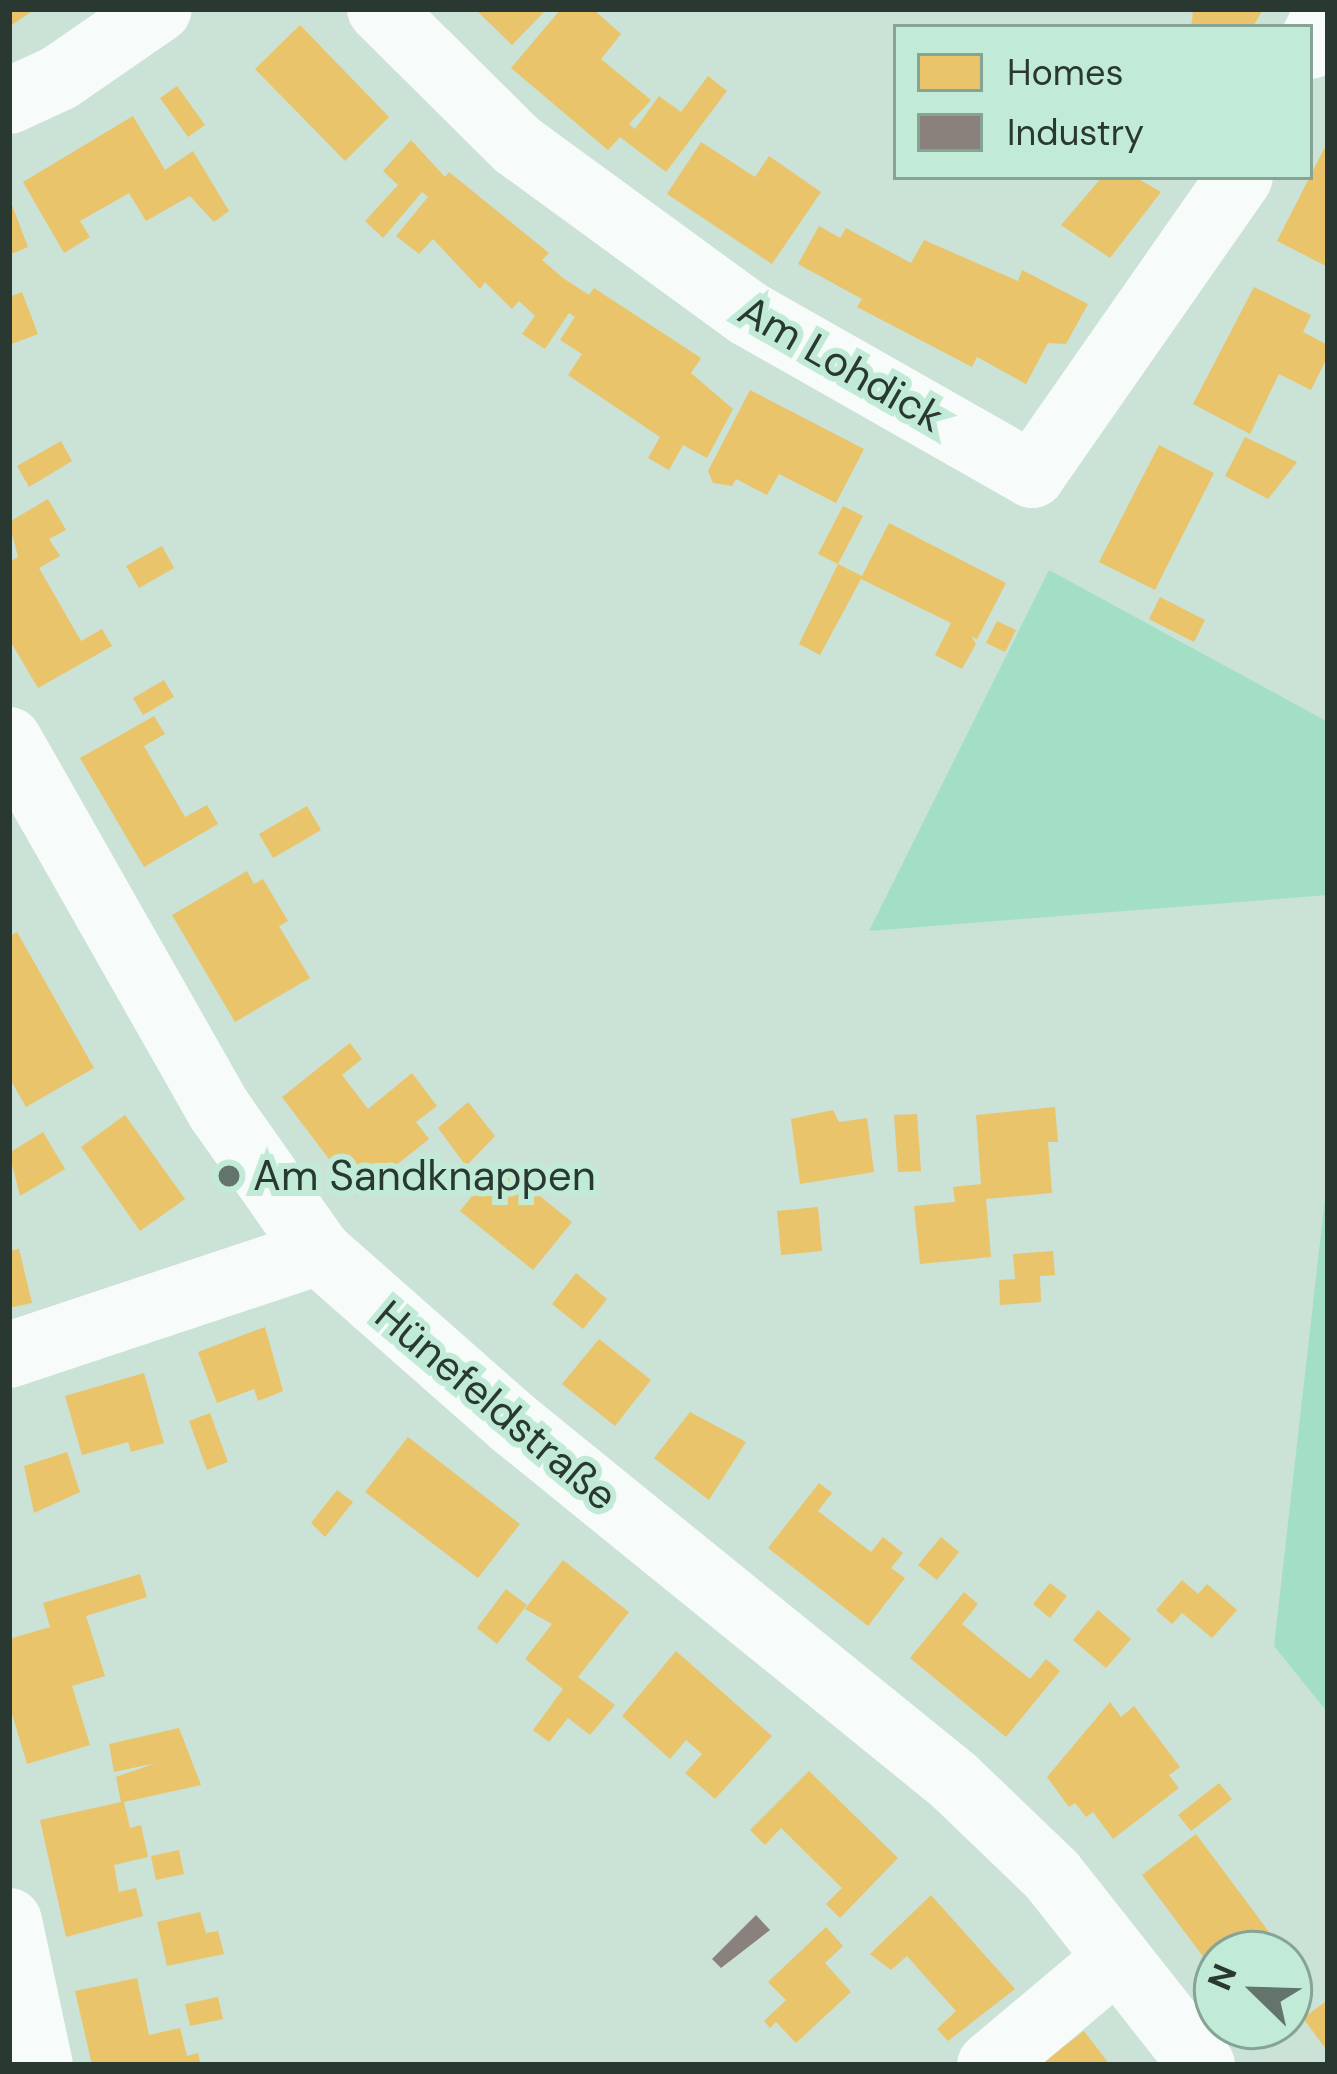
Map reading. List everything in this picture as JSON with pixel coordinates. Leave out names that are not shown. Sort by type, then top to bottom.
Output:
[{"type":"street","points":[[9,100],[59,78],[159,9]]},
{"type":"street","name":"Am Lohdick","points":[[380,9],[517,145],[749,314],[1032,475],[1238,180]]},
{"type":"street","points":[[1313,40],[1328,10]]},
{"type":"street","name":"Hünefeldstraße","points":[[9,740],[220,1112],[319,1252],[514,1424],[953,1780],[1052,1875],[1202,2065]]},
{"type":"street","points":[[9,1355],[319,1252]]},
{"type":"street","points":[[9,1922],[40,2065]]},
{"type":"street","points":[[990,2065],[1117,1958]]},
{"type":"green space","points":[[1049,570],[1328,722],[1328,895],[869,931]]},
{"type":"green space","points":[[1328,1172],[1328,1713],[1274,1646]]},
{"type":"building: Homes","points":[[9,9],[35,9],[9,27]]},
{"type":"building: Homes","points":[[475,9],[547,9],[512,45]]},
{"type":"building: Homes","points":[[561,9],[593,9],[621,34],[601,59],[651,100],[629,124],[635,129],[659,96],[681,112],[708,76],[727,91],[666,172],[620,137],[608,150],[511,68]]},
{"type":"building: Homes","points":[[1185,9],[1263,9],[1255,24],[1191,24],[1193,13]]},
{"type":"building: Homes","points":[[300,25],[389,117],[345,161],[255,69]]},
{"type":"building: Homes","points":[[177,86],[205,125],[188,137],[160,98]]},
{"type":"building: Homes","points":[[133,116],[165,170],[193,151],[229,211],[214,222],[190,196],[146,221],[129,193],[80,221],[90,237],[64,253],[23,182]]},
{"type":"building: Homes","points":[[411,140],[445,177],[449,172],[549,253],[542,260],[563,278],[589,295],[594,288],[701,358],[691,373],[733,409],[707,458],[683,445],[669,470],[648,458],[660,437],[568,375],[582,354],[560,340],[575,317],[569,313],[545,349],[522,334],[535,316],[519,301],[512,309],[485,282],[480,289],[433,239],[419,254],[396,236],[428,197],[422,192],[383,238],[365,221],[398,185],[383,171]]},
{"type":"building: Homes","points":[[1328,141],[1328,267],[1277,241],[1308,180],[1313,180]]},
{"type":"building: Homes","points":[[701,142],[755,177],[769,156],[821,192],[772,264],[667,194]]},
{"type":"building: Homes","points":[[1099,180],[1140,180],[1161,192],[1110,258],[1061,225]]},
{"type":"building: Homes","points":[[9,197],[28,247],[9,255]]},
{"type":"building: Homes","points":[[819,226],[840,238],[846,228],[911,263],[924,240],[1018,281],[1022,270],[1088,304],[1066,344],[1048,343],[1026,384],[977,357],[972,367],[857,307],[862,299],[798,264]]},
{"type":"building: Homes","points":[[1254,287],[1311,315],[1303,332],[1328,345],[1328,356],[1311,390],[1279,374],[1250,434],[1193,404]]},
{"type":"building: Homes","points":[[22,292],[38,334],[9,345],[9,297]]},
{"type":"building: Homes","points":[[750,390],[864,449],[836,503],[779,474],[767,495],[736,479],[732,486],[713,483],[708,471]]},
{"type":"building: Homes","points":[[1245,437],[1297,462],[1268,499],[1225,476]]},
{"type":"building: Homes","points":[[61,441],[72,461],[29,487],[17,466]]},
{"type":"building: Homes","points":[[1159,445],[1214,473],[1155,590],[1099,562]]},
{"type":"building: Homes","points":[[48,499],[66,530],[49,539],[60,556],[39,568],[81,641],[102,629],[112,646],[38,688],[9,639],[9,562],[18,557],[9,522]]},
{"type":"building: Homes","points":[[843,506],[863,516],[838,564],[818,554]]},
{"type":"building: Homes","points":[[889,523],[1006,583],[977,639],[971,636],[976,644],[962,669],[935,655],[951,623],[861,579],[820,655],[799,644],[838,564],[862,576]]},
{"type":"building: Homes","points":[[162,546],[174,568],[139,588],[126,566]]},
{"type":"building: Homes","points":[[1160,597],[1205,620],[1194,642],[1149,619]]},
{"type":"building: Homes","points":[[997,621],[1016,630],[1005,652],[986,643]]},
{"type":"building: Homes","points":[[164,680],[174,697],[143,715],[133,698]]},
{"type":"building: Homes","points":[[154,716],[165,734],[144,746],[185,817],[207,805],[218,824],[144,867],[80,758]]},
{"type":"building: Homes","points":[[307,806],[321,830],[273,858],[259,834]]},
{"type":"building: Homes","points":[[247,871],[254,884],[263,879],[288,921],[279,926],[310,978],[235,1022],[172,915]]},
{"type":"building: Homes","points":[[17,932],[94,1068],[26,1107],[9,1077],[9,936]]},
{"type":"building: Homes","points":[[350,1043],[362,1059],[342,1075],[368,1109],[412,1073],[437,1106],[416,1122],[429,1139],[357,1196],[282,1097]]},
{"type":"building: Homes","points":[[468,1102],[495,1136],[466,1166],[438,1128]]},
{"type":"building: Homes","points":[[1055,1107],[1058,1142],[1048,1142],[1052,1193],[986,1199],[991,1257],[920,1264],[914,1206],[955,1202],[953,1187],[981,1184],[976,1115]]},
{"type":"building: Homes","points":[[833,1110],[839,1122],[867,1118],[874,1172],[800,1184],[791,1119]]},
{"type":"building: Homes","points":[[917,1114],[921,1171],[898,1172],[894,1115]]},
{"type":"building: Homes","points":[[125,1115],[185,1199],[140,1231],[81,1147]]},
{"type":"building: Homes","points":[[43,1132],[65,1169],[20,1196],[9,1153]]},
{"type":"building: Homes","points":[[499,1163],[572,1222],[533,1270],[460,1211]]},
{"type":"building: Homes","points":[[818,1207],[822,1251],[781,1255],[777,1211]]},
{"type":"building: Homes","points":[[19,1249],[32,1303],[9,1308],[9,1251]]},
{"type":"building: Homes","points":[[1053,1251],[1055,1275],[1040,1276],[1041,1302],[1000,1305],[999,1280],[1015,1279],[1013,1254]]},
{"type":"building: Homes","points":[[576,1273],[607,1299],[583,1329],[552,1304]]},
{"type":"building: Homes","points":[[265,1327],[283,1391],[258,1401],[254,1389],[217,1403],[198,1352]]},
{"type":"building: Homes","points":[[599,1339],[651,1380],[615,1426],[562,1384]]},
{"type":"building: Homes","points":[[144,1373],[164,1443],[131,1452],[128,1442],[82,1455],[65,1396]]},
{"type":"building: Homes","points":[[690,1412],[746,1442],[709,1500],[654,1458]]},
{"type":"building: Homes","points":[[210,1413],[228,1462],[207,1470],[189,1421]]},
{"type":"building: Homes","points":[[408,1437],[520,1524],[478,1578],[365,1492]]},
{"type":"building: Homes","points":[[67,1452],[80,1492],[34,1513],[24,1466]]},
{"type":"building: Homes","points":[[819,1483],[832,1493],[818,1511],[871,1552],[883,1537],[903,1553],[891,1568],[905,1578],[868,1626],[768,1548]]},
{"type":"building: Homes","points":[[337,1490],[353,1502],[325,1537],[311,1523]]},
{"type":"building: Homes","points":[[941,1537],[959,1552],[937,1580],[918,1565]]},
{"type":"building: Homes","points":[[563,1560],[629,1612],[578,1677],[615,1705],[590,1735],[568,1718],[549,1742],[533,1730],[563,1689],[525,1659],[552,1624],[525,1609]]},
{"type":"building: Homes","points":[[140,1574],[147,1597],[86,1616],[105,1676],[72,1686],[90,1745],[27,1764],[9,1704],[9,1639],[50,1627],[43,1603]]},
{"type":"building: Homes","points":[[1182,1580],[1198,1594],[1207,1584],[1237,1610],[1212,1638],[1182,1613],[1172,1624],[1156,1610]]},
{"type":"building: Homes","points":[[1050,1583],[1067,1596],[1050,1618],[1033,1604]]},
{"type":"building: Homes","points":[[506,1589],[527,1605],[497,1644],[477,1628]]},
{"type":"building: Homes","points":[[964,1592],[978,1604],[962,1624],[1030,1679],[1046,1659],[1060,1671],[1006,1737],[910,1658]]},
{"type":"building: Homes","points":[[1098,1610],[1131,1639],[1106,1668],[1073,1640]]},
{"type":"building: Homes","points":[[676,1651],[772,1736],[715,1799],[685,1773],[702,1754],[686,1740],[670,1759],[622,1716]]},
{"type":"building: Homes","points":[[1110,1702],[1121,1717],[1134,1706],[1180,1767],[1169,1775],[1179,1788],[1113,1839],[1093,1812],[1086,1817],[1075,1803],[1069,1807],[1047,1777]]},
{"type":"building: Homes","points":[[179,1728],[201,1785],[124,1802],[130,1828],[141,1825],[148,1857],[114,1865],[119,1892],[136,1888],[143,1916],[66,1937],[40,1820],[121,1802],[116,1777],[156,1763],[114,1772],[109,1744]]},
{"type":"building: Homes","points":[[809,1771],[898,1858],[840,1918],[826,1904],[842,1888],[781,1828],[765,1845],[750,1830]]},
{"type":"building: Homes","points":[[1219,1783],[1232,1799],[1191,1831],[1178,1815]]},
{"type":"building: Homes","points":[[1196,1834],[1268,1930],[1193,1930],[1193,1943],[1142,1875]]},
{"type":"building: Homes","points":[[179,1850],[184,1874],[156,1880],[151,1856]]},
{"type":"building: Homes","points":[[931,1895],[1015,1989],[948,2041],[937,2029],[956,2011],[907,1956],[891,1970],[870,1954]]},
{"type":"building: Homes","points":[[200,1912],[206,1933],[218,1931],[224,1954],[167,1966],[157,1922]]},
{"type":"building: Homes","points":[[826,1927],[843,1946],[825,1963],[851,1992],[796,2043],[776,2022],[770,2028],[764,2021],[786,2000],[768,1982]]},
{"type":"building: Homes","points":[[137,1978],[149,2035],[180,2028],[187,2056],[198,2053],[201,2065],[92,2065],[75,1991]]},
{"type":"building: Homes","points":[[218,1997],[223,2019],[190,2026],[185,2004]]},
{"type":"building: Homes","points":[[1328,2000],[1328,2052],[1313,2032],[1313,2011]]},
{"type":"building: Homes","points":[[1084,2031],[1110,2065],[1040,2065]]},
{"type":"building: Industry","points":[[756,1915],[770,1930],[721,1968],[712,1959]]},
{"type":"place","name":"Am Sandknappen","points":[[229,1176]]}]
